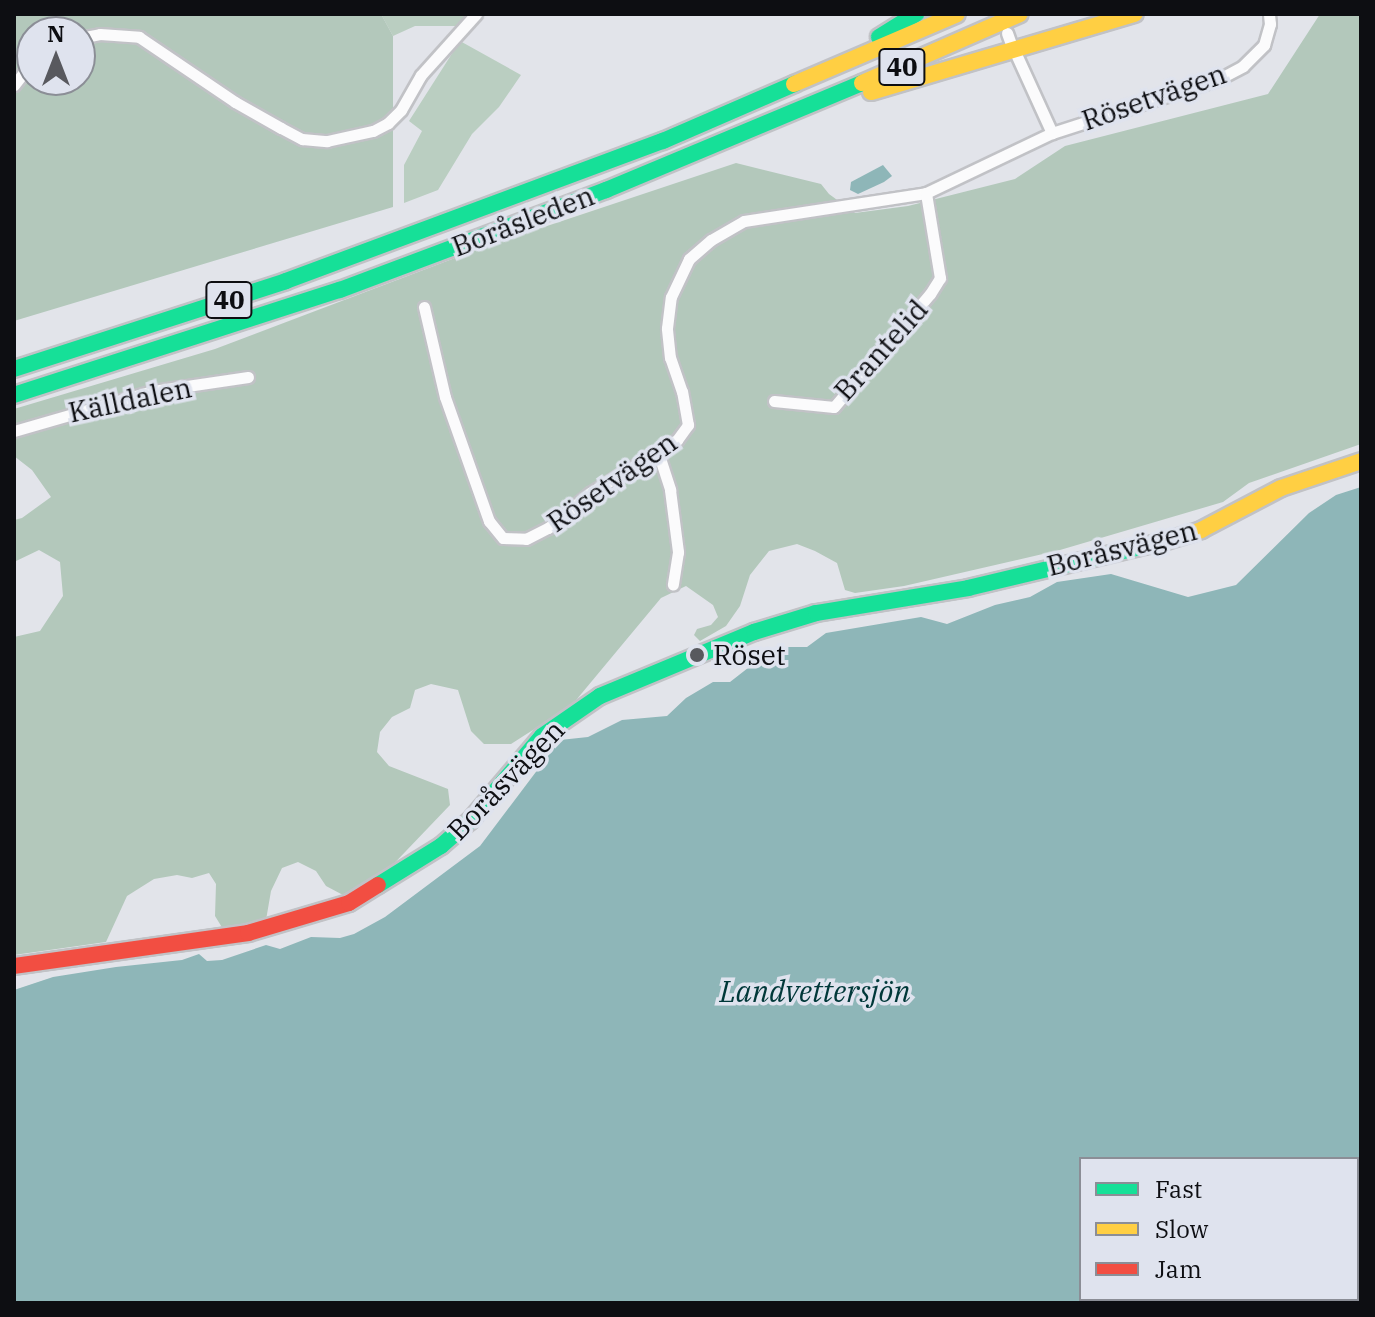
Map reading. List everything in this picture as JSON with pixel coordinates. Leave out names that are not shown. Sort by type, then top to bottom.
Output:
[{"type":"main road","points":[[817,76],[916,14]]},
{"type":"main road","name":"Boråsleden","points":[[14,369],[286,281],[663,141],[957,14]]},
{"type":"main road","name":"Boråsleden","points":[[14,395],[340,290],[606,190],[782,118],[1020,14]]},
{"type":"main road","points":[[782,118],[1135,14]]},
{"type":"main road","name":"Boråsvägen","points":[[14,966],[248,933],[349,903],[441,846],[470,821],[542,736],[600,696],[754,632],[816,613],[968,588],[1058,564],[1155,545],[1201,530],[1305,478],[1361,461]]},
{"type":"street","points":[[96,35],[139,37],[235,102],[281,128],[302,139],[327,141],[373,131],[388,123],[401,110],[421,75],[476,14]]},
{"type":"street","name":"Rösetvägen","points":[[424,307],[445,397],[489,521],[503,538],[526,539],[548,528],[590,493],[677,440],[688,425],[682,392],[670,358],[667,328],[671,297],[689,259],[711,240],[744,221],[926,193],[1052,133],[1219,79],[1243,66],[1266,41],[1269,14]]},
{"type":"street","name":"Rösetvägen","points":[[1011,44],[1052,133]]},
{"type":"street","name":"Brantelid","points":[[774,401],[834,407],[930,294],[940,278],[926,193]]},
{"type":"street","name":"Källdalen","points":[[14,431],[153,391],[248,377]]},
{"type":"street","points":[[658,452],[670,490],[678,552],[673,585]]},
{"type":"green space","points":[[14,14],[381,14],[393,36],[393,207],[14,321]]},
{"type":"green space","points":[[381,14],[468,14],[456,26],[415,26],[393,36]]},
{"type":"green space","points":[[1320,14],[1361,14],[1361,444],[1249,483],[1223,502],[1060,550],[904,586],[855,593],[845,590],[837,563],[815,551],[797,544],[769,551],[750,575],[740,606],[726,626],[700,641],[694,635],[697,629],[711,625],[718,617],[713,605],[686,586],[661,598],[572,705],[511,744],[484,744],[471,731],[458,690],[431,684],[415,690],[410,708],[392,717],[380,732],[377,752],[389,766],[448,789],[450,805],[384,874],[343,895],[326,886],[316,871],[298,862],[282,868],[271,891],[266,920],[223,929],[215,916],[216,884],[209,873],[192,878],[177,875],[154,879],[127,896],[106,942],[14,955],[14,637],[40,631],[63,596],[60,562],[39,550],[14,562],[14,520],[22,518],[51,497],[32,470],[14,456],[14,409],[215,349],[484,247],[736,163],[821,184],[829,194],[855,213],[908,206],[1015,179],[1065,146],[1268,94]]},
{"type":"green space","points":[[460,41],[521,75],[499,107],[472,134],[438,190],[404,203],[404,165],[422,131],[409,121]]},
{"type":"water","points":[[883,165],[892,176],[858,194],[850,190],[851,182]]},
{"type":"water","name":"Landvettersjön","points":[[1361,487],[1361,1272],[1359,1157],[1079,1157],[1079,1301],[1220,1301],[1218,1303],[14,1303],[14,990],[53,977],[182,960],[199,954],[207,961],[222,960],[266,945],[280,949],[311,937],[340,938],[354,934],[385,917],[480,846],[560,740],[588,737],[622,720],[667,716],[686,698],[713,682],[730,682],[775,647],[807,647],[826,633],[921,617],[947,624],[995,605],[1030,597],[1057,582],[1111,574],[1188,597],[1236,585],[1309,513],[1336,495]]},
{"type":"traffic: fast","points":[[879,37],[916,14]]},
{"type":"traffic: fast","points":[[14,395],[340,290],[606,190],[862,83]]},
{"type":"traffic: fast","points":[[14,369],[286,281],[663,141],[794,84]]},
{"type":"traffic: fast","points":[[378,885],[441,846],[470,821],[542,736],[600,696],[754,632],[816,613],[968,588],[1166,541]]},
{"type":"traffic: slow","points":[[794,84],[957,14]]},
{"type":"traffic: slow","points":[[862,83],[1020,14]]},
{"type":"traffic: slow","points":[[871,92],[1135,14]]},
{"type":"traffic: slow","points":[[1166,541],[1201,530],[1281,488],[1361,461]]},
{"type":"traffic: jam","points":[[14,966],[248,933],[349,903],[378,885]]},
{"type":"place","name":"Röset","points":[[697,655]]}]
